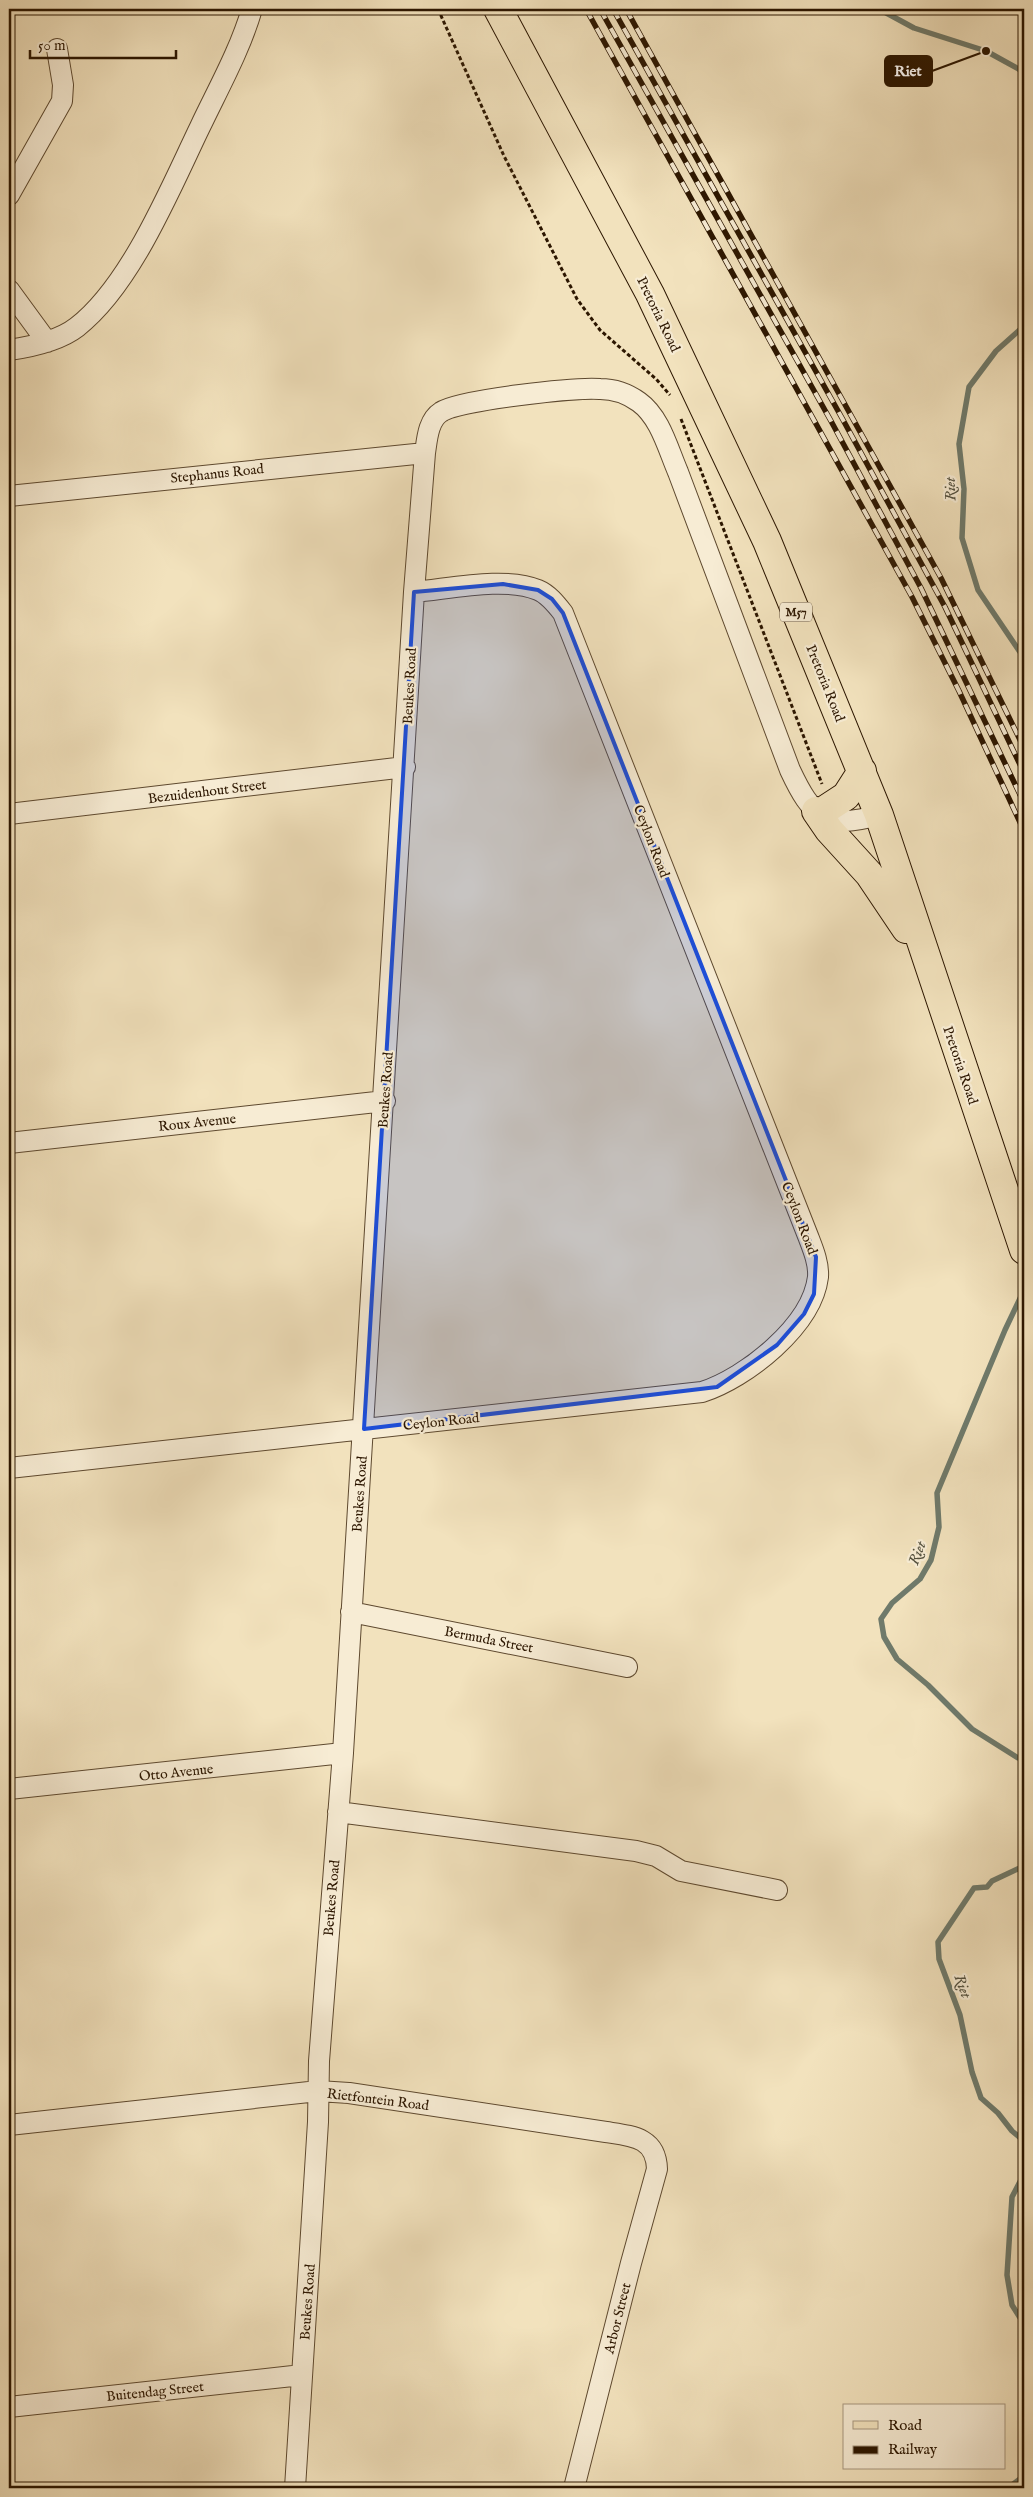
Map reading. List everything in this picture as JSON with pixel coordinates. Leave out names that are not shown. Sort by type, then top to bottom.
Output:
[{"type":"main road","name":"Pretoria Road","points":[[498,9],[650,294],[767,541],[879,815],[1024,1248]]},
{"type":"main road","points":[[862,771],[846,796],[818,812],[829,830],[869,874],[924,954]]},
{"type":"street","points":[[10,350],[47,342],[75,329],[90,316],[131,260],[176,176],[222,82],[252,9]]},
{"type":"street","points":[[9,195],[62,100],[63,85],[56,49]]},
{"type":"street","points":[[9,290],[47,342]]},
{"type":"street","name":"Beukes Road","points":[[295,2488],[318,2122],[318,2091],[343,1753],[385,1100],[414,592],[424,453],[432,424],[440,412],[527,394],[599,388],[616,391],[641,403],[652,415],[660,429],[678,472],[790,770],[803,798],[818,812]]},
{"type":"street","name":"Stephanus Road","points":[[9,496],[424,453]]},
{"type":"street","name":"Ceylon Road","points":[[9,1468],[686,1394],[717,1387],[777,1345],[791,1332],[804,1314],[814,1294],[818,1276],[816,1257],[563,613],[552,599],[538,590],[521,585],[503,584],[414,592]]},
{"type":"street","name":"Bezuidenhout Street","points":[[9,814],[405,767]]},
{"type":"street","points":[[818,812],[844,821],[879,815]]},
{"type":"street","name":"Roux Avenue","points":[[9,1143],[385,1100]]},
{"type":"street","name":"Bermuda Street","points":[[351,1612],[627,1667]]},
{"type":"street","name":"Otto Avenue","points":[[9,1790],[343,1753]]},
{"type":"street","points":[[338,1812],[636,1851],[656,1856],[681,1871],[777,1890]]},
{"type":"street","name":"Rietfontein Road","points":[[9,2125],[318,2091],[349,2093],[629,2135],[643,2140],[652,2148]]},
{"type":"street","name":"Arbor Street","points":[[574,2488],[630,2263],[657,2169],[657,2159],[652,2148]]},
{"type":"street","name":"Buitendag Street","points":[[9,2407],[302,2375]]},
{"type":"highlighted area","points":[[503,584],[538,590],[552,599],[563,613],[816,1257],[814,1294],[804,1314],[777,1345],[717,1387],[364,1429],[414,592]]},
{"type":"waterway","name":"Riet","points":[[879,9],[914,28],[986,51],[1024,72]]},
{"type":"waterway","name":"Riet","points":[[1024,326],[996,351],[969,387],[959,444],[964,489],[962,538],[978,590],[1024,658]]},
{"type":"waterway","name":"Riet","points":[[1024,1290],[1005,1330],[937,1493],[939,1527],[931,1560],[920,1579],[892,1603],[881,1619],[884,1637],[897,1659],[928,1685],[972,1729],[1018,1758],[1024,1758]]},
{"type":"waterway","name":"Riet","points":[[1024,1866],[992,1881],[987,1887],[974,1888],[938,1942],[939,1959],[960,2015],[972,2072],[981,2098],[1024,2141]]},
{"type":"waterway","name":"Riet","points":[[1024,2174],[1012,2197],[1007,2275],[1012,2305],[1024,2324]]},
{"type":"waterway","name":"Riet","points":[[1008,2488],[1024,2476]]},
{"type":"railway","points":[[586,9],[912,597],[959,691],[1024,831]]},
{"type":"railway","points":[[600,9],[831,421],[921,588],[1024,803]]},
{"type":"railway","points":[[613,9],[842,418],[945,607],[1024,773]]},
{"type":"railway","points":[[626,9],[941,578],[1024,748]]},
{"type":"place","name":"Riet","points":[[986,51]]}]
